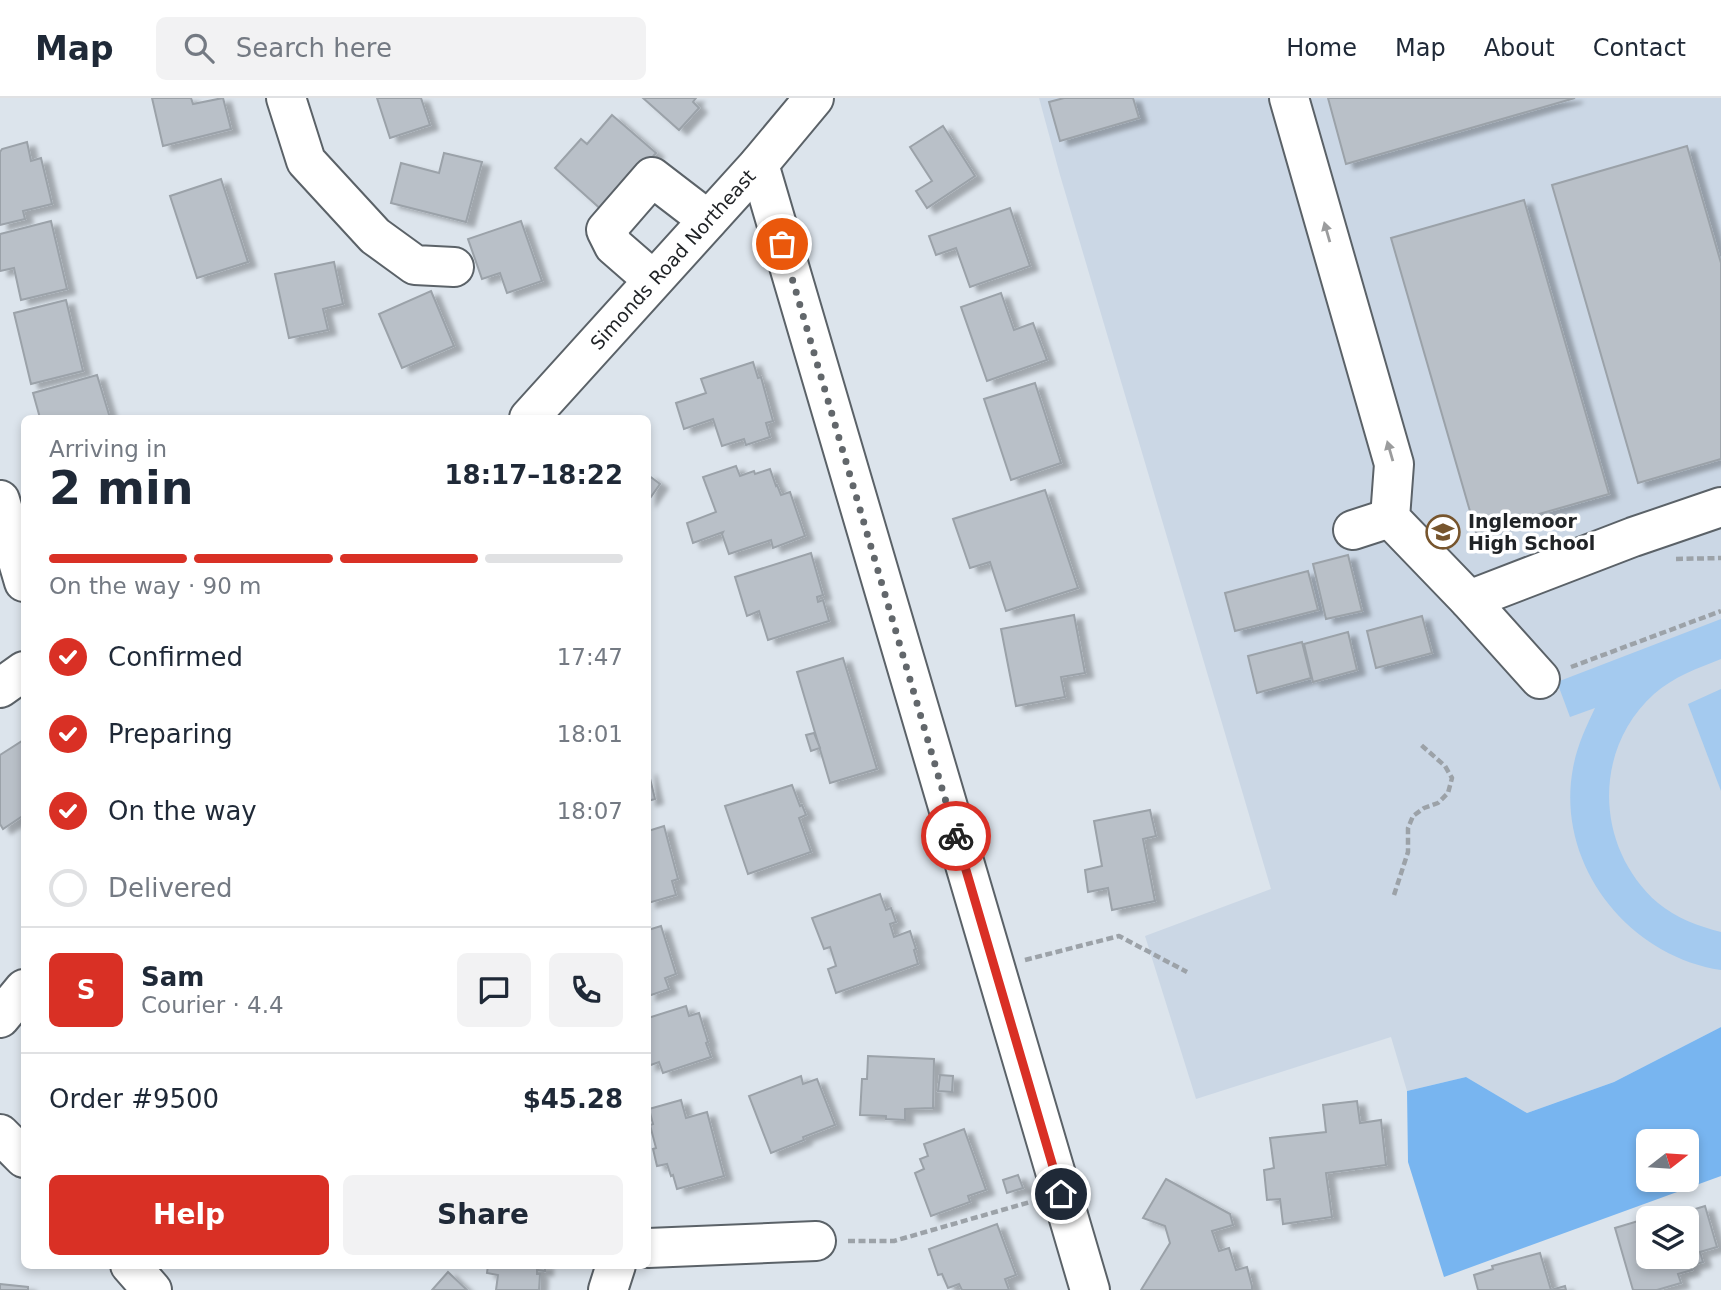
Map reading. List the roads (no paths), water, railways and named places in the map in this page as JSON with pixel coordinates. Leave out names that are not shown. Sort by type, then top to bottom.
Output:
[{"type":"street","points":[[286,98],[306,161],[375,236],[415,265],[454,267]]},
{"type":"street","name":"Simonds Road Northeast","points":[[532,415],[759,164],[814,98]]},
{"type":"street","points":[[1289,98],[1394,464],[1390,519],[1469,600],[1540,679]]},
{"type":"street","points":[[759,164],[1090,1290]]},
{"type":"street","points":[[653,280],[614,246],[606,230],[652,177],[708,220]]},
{"type":"street","points":[[0,500],[21,572]]},
{"type":"street","points":[[1469,600],[1633,537],[1721,507]]},
{"type":"street","points":[[1353,530],[1390,519]]},
{"type":"street","points":[[0,688],[21,673]]},
{"type":"street","points":[[0,1018],[21,993]]},
{"type":"street","points":[[0,1134],[21,1155]]},
{"type":"street","points":[[651,1248],[816,1241]]},
{"type":"street","points":[[134,1269],[152,1290]]},
{"type":"street","points":[[608,1290],[615,1269]]},
{"type":"place","name":"Inglemoor High School","points":[[1443,532]]}]
